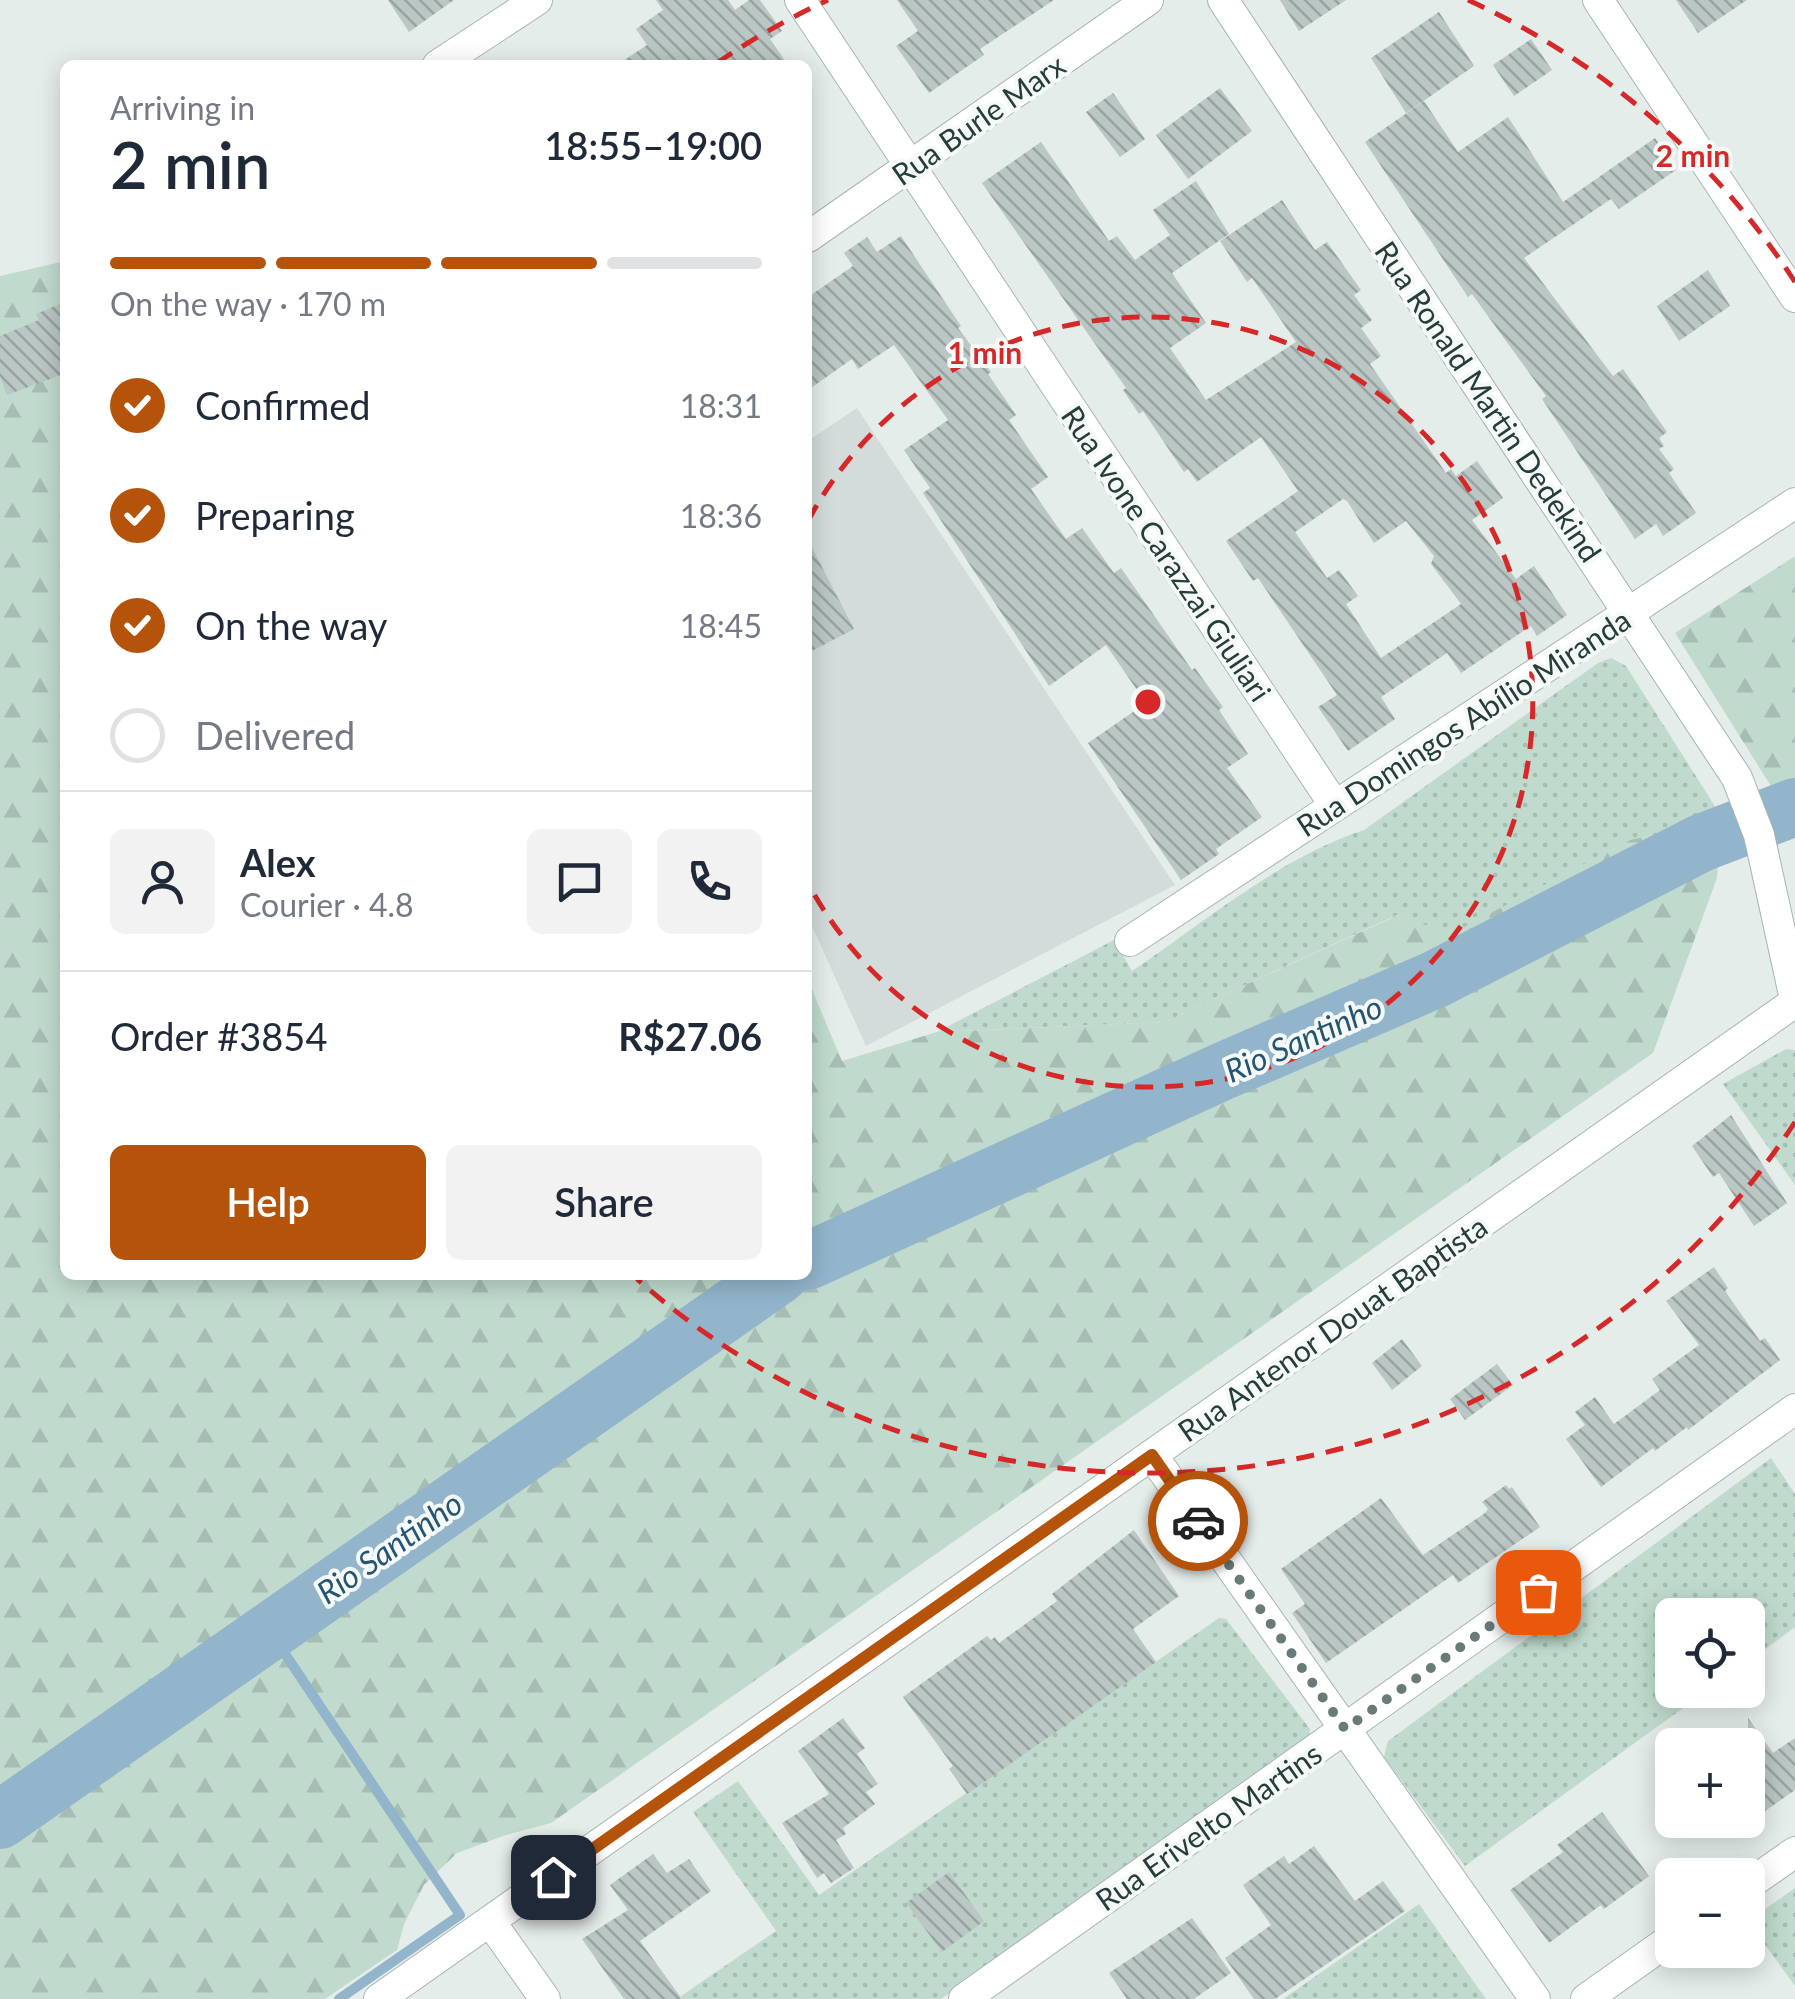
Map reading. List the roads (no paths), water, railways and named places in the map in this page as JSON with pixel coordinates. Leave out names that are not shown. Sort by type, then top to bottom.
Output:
[{"type":"street","points":[[446,60],[537,0]]},
{"type":"street","name":"Rua Ivone Carazzai Giuliari","points":[[800,0],[1335,806]]},
{"type":"street","name":"Rua Burle Marx","points":[[812,234],[1148,0]]},
{"type":"street","name":"Rua Ronald Martin Dedekind","points":[[1223,0],[1721,751],[1750,804],[1795,1000]]},
{"type":"street","points":[[1598,0],[1795,296]]},
{"type":"street","name":"Rua Domingos Abílio Miranda","points":[[1130,941],[1795,503]]},
{"type":"street","name":"Rua Antenor Douat Baptista","points":[[379,1999],[1795,1000]]},
{"type":"street","name":"Rua Erivelto Martins","points":[[964,1999],[1795,1409]]},
{"type":"street","points":[[1152,1455],[1535,1999]]},
{"type":"street","points":[[1765,1873],[1795,1852]]},
{"type":"street","points":[[490,1921],[545,1999]]},
{"type":"street","points":[[1586,1999],[1655,1950]]},
{"type":"waterway","name":"Rio Santinho","points":[[812,1259],[1221,1072],[1436,979],[1701,843],[1795,807]]},
{"type":"waterway","name":"Rio Santinho","points":[[0,1820],[772,1280]]},
{"type":"waterway","points":[[269,1630],[460,1915],[339,1999]]}]
